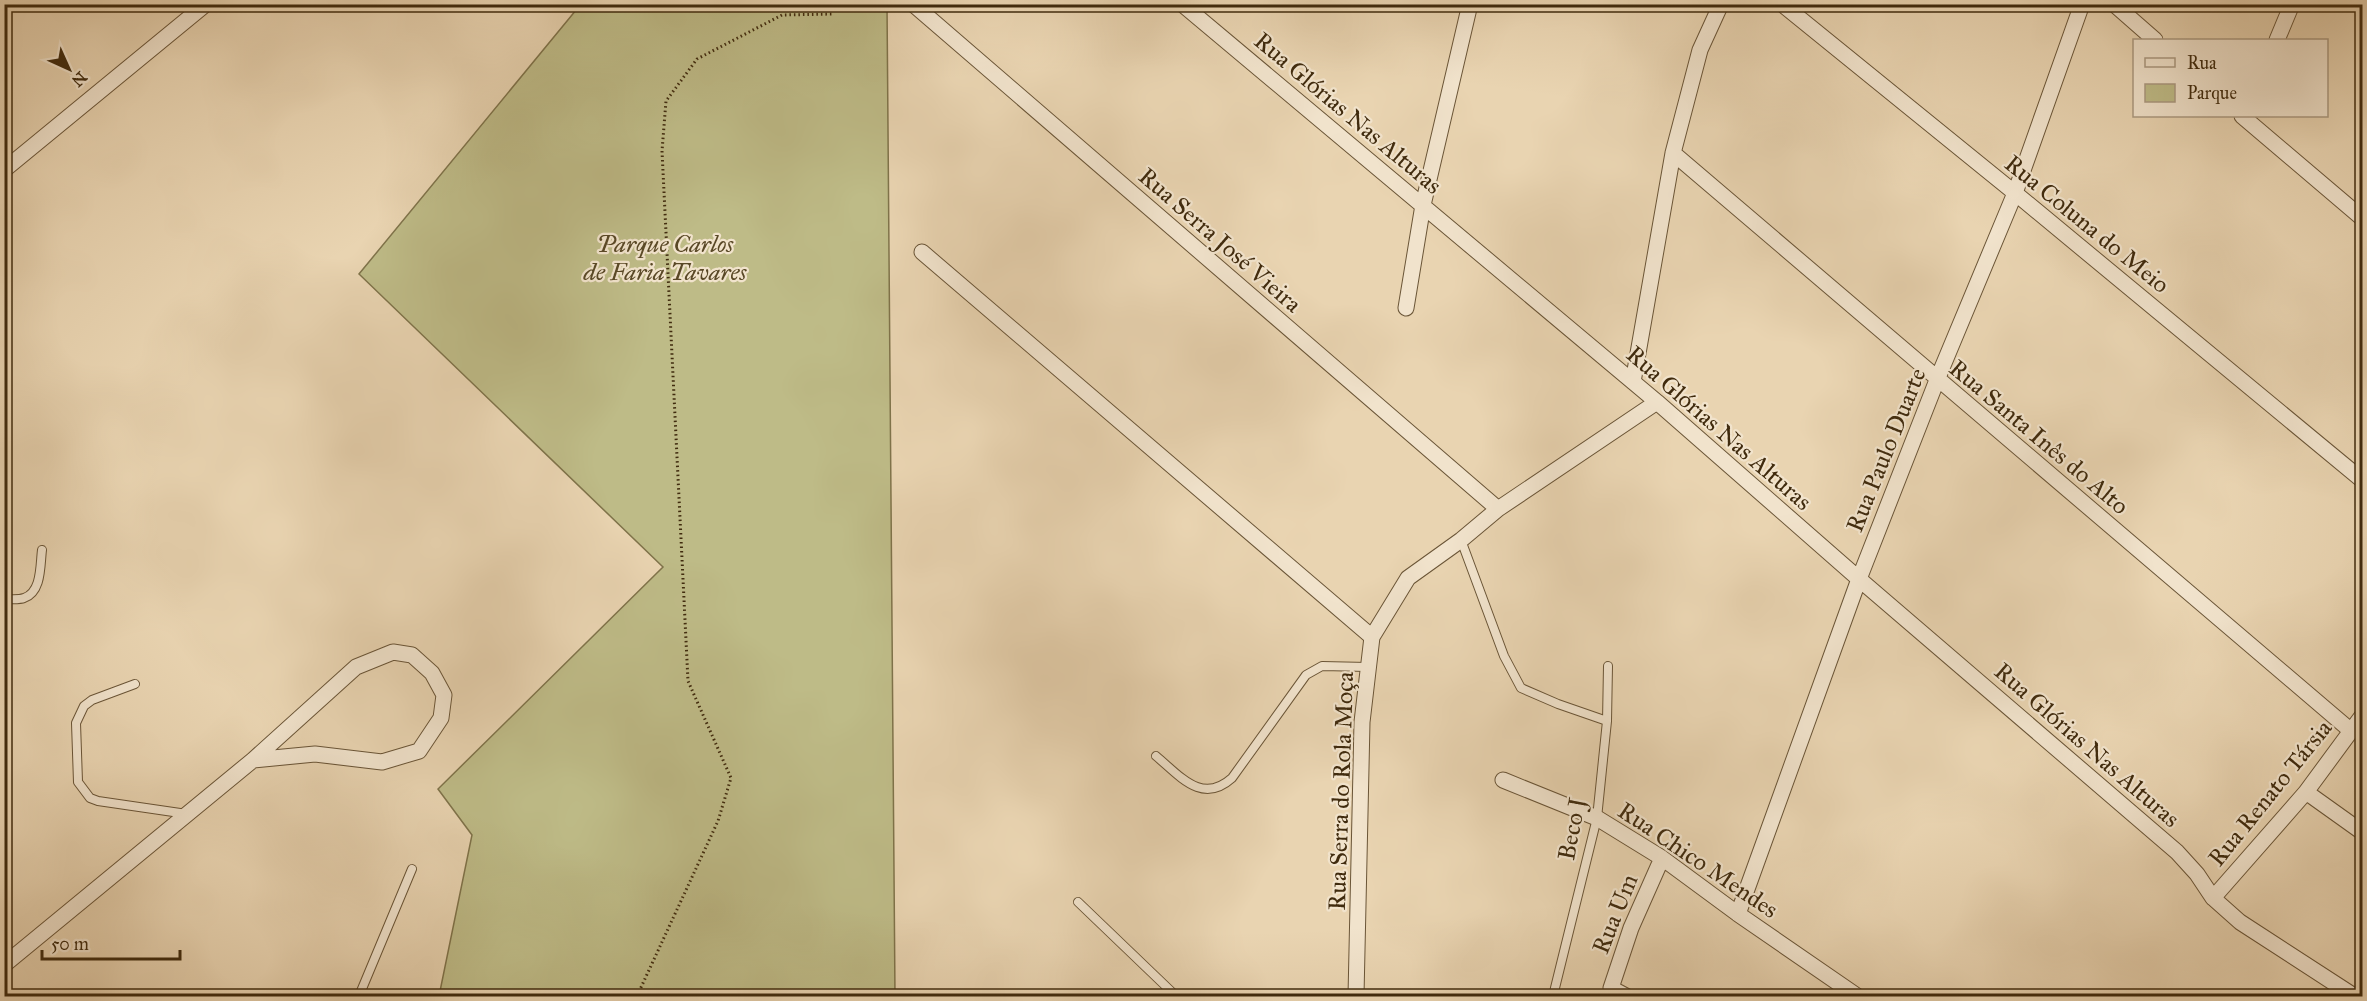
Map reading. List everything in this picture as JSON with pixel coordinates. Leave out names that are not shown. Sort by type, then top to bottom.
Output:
[{"type":"street","points":[[4,170],[206,4]]},
{"type":"street","name":"Rua Serra José Vieira","points":[[913,4],[1498,509]]},
{"type":"street","name":"Rua Glórias Nas Alturas","points":[[1182,4],[1657,402],[2177,852],[2197,874],[2213,898],[2241,922],[2354,996]]},
{"type":"street","points":[[1406,308],[1423,205],[1470,4]]},
{"type":"street","points":[[1633,382],[1673,153],[1700,50],[1720,4]]},
{"type":"street","name":"Rua Coluna do Meio","points":[[1782,4],[2362,480]]},
{"type":"street","name":"Rua Paulo Duarte","points":[[1738,914],[1859,579],[1937,380],[2015,193],[2082,4]]},
{"type":"street","points":[[2114,4],[2155,39]]},
{"type":"street","points":[[2277,39],[2292,4]]},
{"type":"street","points":[[2245,117],[2362,218]]},
{"type":"street","name":"Rua Santa Inês do Alto","points":[[1673,153],[2350,730]]},
{"type":"street","points":[[922,252],[1372,637]]},
{"type":"street","name":"Rua Serra do Rola Moça","points":[[1356,996],[1362,722],[1372,637],[1408,578],[1461,540],[1498,509],[1657,402]]},
{"type":"street","points":[[4,965],[253,760],[356,668],[393,652],[412,655],[432,673],[444,695],[441,718],[419,751],[382,762],[315,754],[253,760]]},
{"type":"street","name":"Rua Renato Társia","points":[[2213,898],[2306,792],[2362,716]]},
{"type":"street","name":"Rua Chico Mendes","points":[[1503,780],[1597,818],[1662,858],[1738,914],[1857,996]]},
{"type":"street","points":[[2306,792],[2362,832]]},
{"type":"street","name":"Rua Um","points":[[1626,996],[1611,988],[1630,928],[1662,858]]},
{"type":"lane","points":[[1461,540],[1504,656],[1521,688],[1607,721]]},
{"type":"lane","points":[[4,599],[25,598],[33,592],[38,582],[42,550]]},
{"type":"lane","points":[[1156,756],[1192,786],[1212,789],[1223,786],[1232,778],[1306,675],[1322,666],[1368,667]]},
{"type":"lane","name":"Beco J","points":[[1553,996],[1597,818],[1607,721],[1608,666]]},
{"type":"lane","points":[[135,684],[92,700],[80,713],[76,723],[78,782],[90,798],[98,801],[188,814]]},
{"type":"lane","points":[[359,996],[412,869]]},
{"type":"lane","points":[[1078,902],[1176,996]]},
{"type":"path","points":[[637,996],[718,821],[731,778],[688,681],[662,151],[666,101],[697,59],[782,15],[833,14]]},
{"type":"green space","name":"Parque Carlos de Faria Tavares","points":[[581,4],[887,5],[895,996],[439,996],[472,835],[438,789],[663,567],[359,274]]}]
